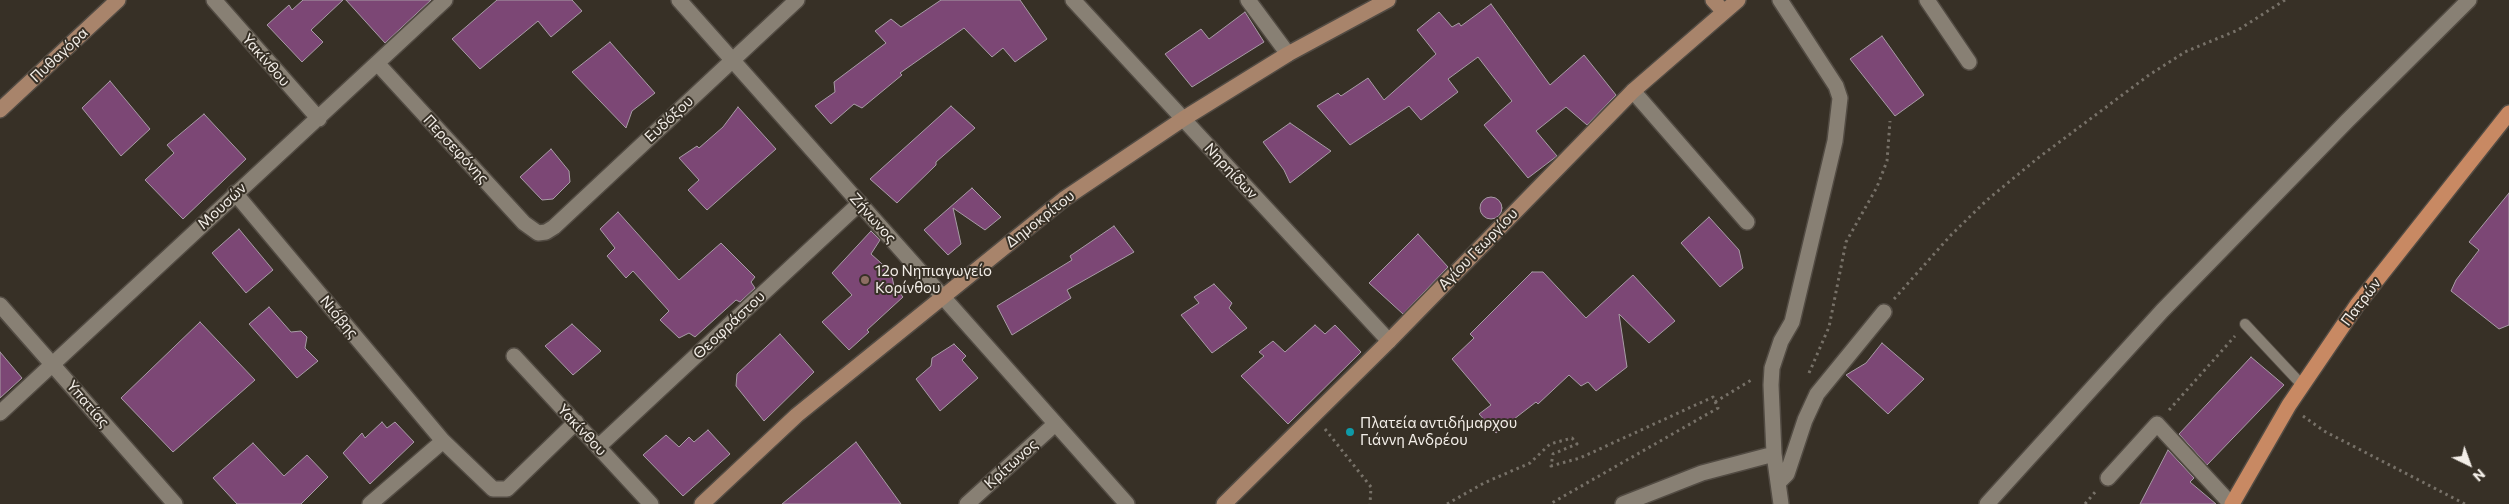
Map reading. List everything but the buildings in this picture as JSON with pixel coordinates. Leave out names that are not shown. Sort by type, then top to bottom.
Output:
[{"type":"main road","name":"Πατρών","points":[[2232,504],[2289,405],[2357,305],[2509,113]]},
{"type":"street","name":"Πυθαγόρα","points":[[0,110],[118,0]]},
{"type":"street","name":"Υακίνθου","points":[[214,0],[319,119]]},
{"type":"street","name":"Μουσών","points":[[0,413],[235,193],[319,119],[445,0]]},
{"type":"street","name":"Ζήνωνος","points":[[679,0],[1127,504]]},
{"type":"street","name":"Ευδόξου","points":[[538,233],[546,232],[554,227],[797,0]]},
{"type":"street","name":"Νηρηίδων","points":[[1073,0],[1389,341]]},
{"type":"street","points":[[1248,0],[1288,54]]},
{"type":"street","name":"Δημοκρίτου","points":[[702,504],[797,415],[1064,199],[1183,119],[1288,54],[1388,0]]},
{"type":"street","points":[[1713,0],[1724,12]]},
{"type":"street","name":"Αγίου Γεωργίου","points":[[1224,504],[1389,341],[1633,91],[1738,0]]},
{"type":"street","points":[[1780,0],[1836,86],[1840,98],[1835,141],[1792,322],[1781,341],[1772,368],[1774,454],[1781,504]]},
{"type":"street","points":[[1928,0],[1969,62]]},
{"type":"street","points":[[1987,504],[2162,311],[2354,114],[2469,0]]},
{"type":"street","name":"Περσεφόνης","points":[[377,63],[524,223],[538,233]]},
{"type":"street","points":[[1633,91],[1747,222]]},
{"type":"street","name":"Νιόβης","points":[[235,193],[443,441],[486,484],[500,490],[507,489],[576,422]]},
{"type":"street","name":"Θεοφράστου","points":[[598,447],[860,203]]},
{"type":"street","name":"Υπατίας","points":[[0,305],[54,364],[175,504]]},
{"type":"street","points":[[1778,484],[1787,474],[1816,394],[1884,312]]},
{"type":"street","name":"Υακίνθου","points":[[514,356],[651,504]]},
{"type":"street","name":"Κρίτωνος","points":[[967,504],[1055,424]]},
{"type":"street","points":[[2108,478],[2157,424],[2232,504]]},
{"type":"street","points":[[370,504],[443,441]]},
{"type":"street","points":[[1622,504],[1702,473],[1774,454]]},
{"type":"lane","points":[[2245,324],[2302,385]]},
{"type":"path","points":[[1884,312],[1951,234],[1987,200],[2038,158],[2149,75],[2185,52],[2238,30],[2285,0]]},
{"type":"path","points":[[1808,374],[1829,326],[1846,242],[1877,187],[1887,161],[1890,121]]},
{"type":"path","points":[[2157,424],[2245,324]]},
{"type":"path","points":[[1715,402],[1772,368]]},
{"type":"path","points":[[1446,504],[1530,462],[1550,444],[1572,438],[1576,444],[1553,454],[1550,466],[1580,458],[1713,397],[1718,408],[1550,504]]},
{"type":"path","points":[[2289,405],[2324,431],[2465,504]]},
{"type":"path","points":[[1314,415],[1372,487],[1370,504]]},
{"type":"place","name":"12ο Νηπιαγωγείο Κορίνθου","points":[[865,280]]},
{"type":"place","name":"Πλατεία αντιδήμαρχου Γιάννη Ανδρέου","points":[[1350,432]]}]
